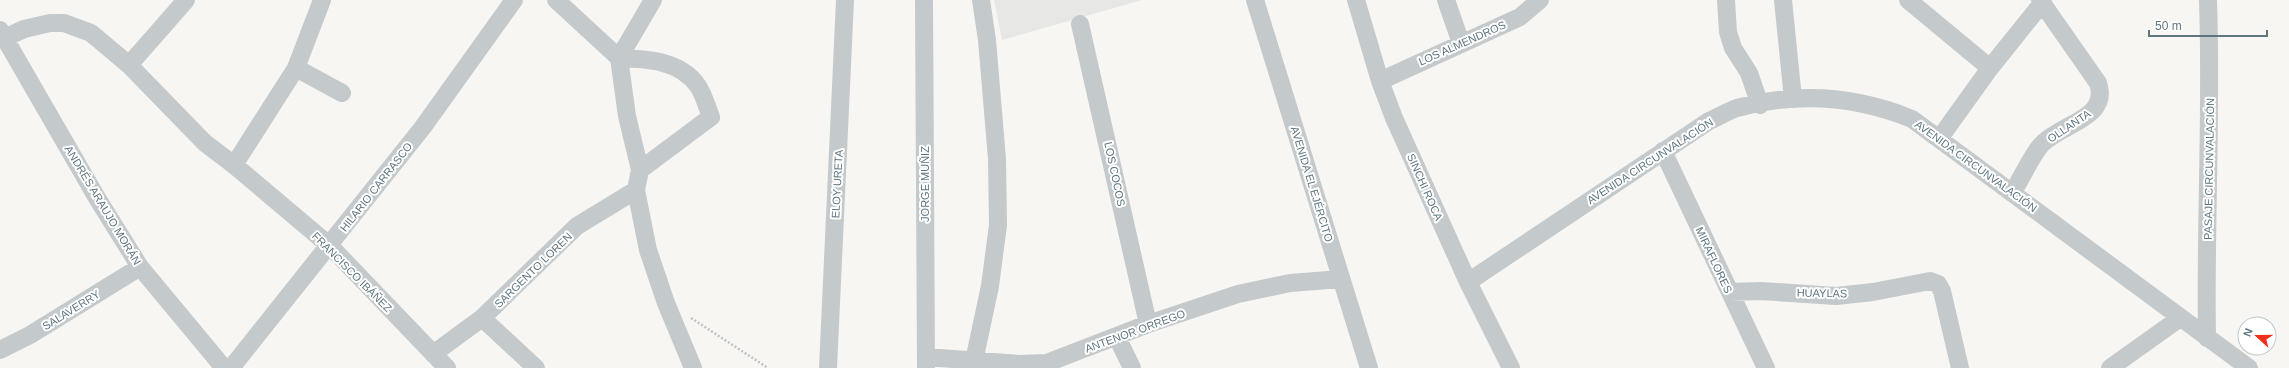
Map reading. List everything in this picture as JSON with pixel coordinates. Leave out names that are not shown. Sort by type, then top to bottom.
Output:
[{"type":"street","points":[[129,65],[186,0]]},
{"type":"street","points":[[234,165],[296,68],[322,0]]},
{"type":"street","name":"HILARIO CARRASCO","points":[[231,368],[330,246],[423,126],[514,0]]},
{"type":"street","points":[[556,0],[619,58],[655,59],[666,63],[687,75],[698,86],[711,117],[640,170]]},
{"type":"street","points":[[653,0],[619,58],[627,116],[640,170],[636,190],[648,250],[666,303],[693,368]]},
{"type":"street","name":"ELOY URETA","points":[[828,368],[845,0]]},
{"type":"street","name":"JORGE MUÑIZ","points":[[924,0],[926,362]]},
{"type":"street","points":[[974,361],[990,286],[998,225],[997,159],[987,40],[981,0]]},
{"type":"street","name":"AVENIDA EL EJÉRCITO","points":[[1255,0],[1369,368]]},
{"type":"street","name":"SINCHI ROCA","points":[[1356,0],[1380,81],[1394,118],[1468,282],[1511,368]]},
{"type":"street","points":[[1446,0],[1461,43]]},
{"type":"street","name":"LOS ALMENDROS","points":[[1380,81],[1520,17],[1540,0]]},
{"type":"street","points":[[1726,0],[1728,32],[1733,48],[1750,73],[1760,105]]},
{"type":"street","points":[[1783,0],[1793,99]]},
{"type":"street","points":[[1908,0],[1990,68]]},
{"type":"street","name":"PASAJE CIRCUNVALACIÓN","points":[[2207,338],[2206,277],[2210,128],[2208,0]]},
{"type":"street","points":[[1939,139],[1990,68],[2042,1]]},
{"type":"street","name":"OLLANTA","points":[[2012,193],[2041,145],[2064,127],[2085,118],[2095,109],[2100,100],[2101,92],[2098,83],[2042,1]]},
{"type":"street","name":"FRANCISCO IBÁÑEZ","points":[[2,34],[50,23],[64,23],[91,33],[129,65],[205,143],[234,165],[330,246],[438,363]]},
{"type":"street","name":"LOS COCOS","points":[[1080,24],[1148,324]]},
{"type":"street","name":"ANDRÉS ARAUJO MORÁN","points":[[2,34],[97,198],[140,266],[224,368]]},
{"type":"street","points":[[296,68],[342,93]]},
{"type":"street","name":"AVENIDA CIRCUNVALACIÓN","points":[[1468,282],[1709,121],[1736,108],[1793,99],[1853,101],[1888,110],[1912,119],[2249,368]]},
{"type":"street","name":"MIRAFLORES","points":[[1663,151],[1766,368]]},
{"type":"street","name":"SARGENTO LOREN","points":[[438,363],[577,226],[636,190]]},
{"type":"street","name":"SALAVERRY","points":[[0,350],[30,335],[140,266]]},
{"type":"street","name":"ANTENOR ORREGO","points":[[926,362],[974,361],[1020,364],[1047,363],[1148,324],[1238,294],[1290,283],[1341,279]]},
{"type":"street","name":"HUAYLAS","points":[[1730,292],[1761,291],[1836,296],[1873,292],[1930,281],[1938,284],[1942,291],[1960,368]]},
{"type":"street","points":[[482,318],[536,368]]},
{"type":"street","points":[[2110,368],[2180,318]]},
{"type":"street","points":[[1117,337],[1132,368]]},
{"type":"path","points":[[666,303],[768,368]]},
{"type":"shaded area","points":[[994,0],[1142,0],[1002,40]]}]
